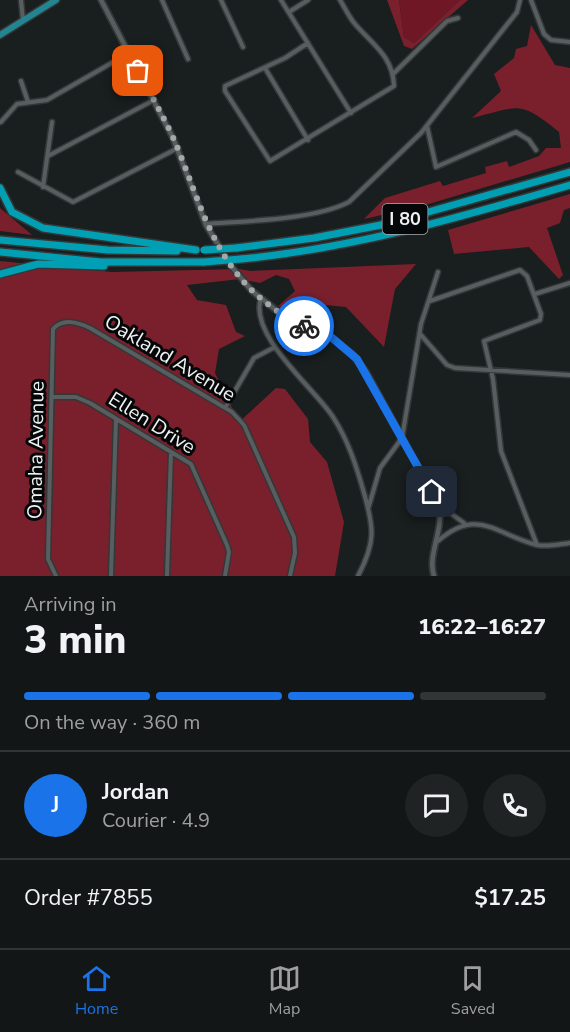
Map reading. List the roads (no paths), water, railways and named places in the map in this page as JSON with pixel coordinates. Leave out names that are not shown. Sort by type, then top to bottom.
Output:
[{"type":"highway","name":"I 80","points":[[0,240],[108,250],[236,248],[324,236],[386,224],[570,172]]},
{"type":"highway","name":"I 80","points":[[0,252],[82,261],[143,263],[204,262],[299,253],[386,237],[570,185]]},
{"type":"highway","points":[[0,188],[12,212],[43,228],[200,250]]},
{"type":"highway","points":[[0,274],[38,264],[88,266],[143,263]]},
{"type":"main road","points":[[0,35],[56,0]]},
{"type":"street","points":[[21,0],[23,21]]},
{"type":"street","points":[[101,0],[178,148],[206,224],[240,279],[261,298],[297,324],[324,333],[352,354],[402,438],[439,505],[441,520],[432,561],[434,576]]},
{"type":"street","points":[[162,0],[188,59]]},
{"type":"street","points":[[221,0],[243,47]]},
{"type":"street","points":[[281,0],[351,113]]},
{"type":"street","points":[[289,12],[308,0]]},
{"type":"street","points":[[308,43],[265,68],[224,87],[270,161],[393,88],[393,74],[379,47],[355,23],[340,0]]},
{"type":"street","points":[[206,224],[277,217],[341,206],[355,197],[427,126],[517,12],[520,0]]},
{"type":"street","points":[[531,0],[544,34],[551,40],[570,42]]},
{"type":"street","points":[[393,74],[447,21],[458,18]]},
{"type":"street","points":[[6,128],[0,122],[14,105],[47,99],[129,53]]},
{"type":"street","points":[[265,68],[308,140]]},
{"type":"street","points":[[21,81],[28,102]]},
{"type":"street","points":[[48,156],[154,100]]},
{"type":"street","points":[[43,187],[52,122]]},
{"type":"street","points":[[427,126],[436,167],[516,132],[529,140],[536,150]]},
{"type":"street","points":[[18,172],[68,201],[76,202],[178,148]]},
{"type":"street","points":[[430,301],[520,270],[527,276],[541,314],[540,320],[484,341],[491,372],[501,451],[537,544]]},
{"type":"street","points":[[368,509],[380,468],[402,438],[420,335],[438,272]]},
{"type":"street","points":[[534,294],[570,283]]},
{"type":"street","points":[[261,298],[263,321],[275,347],[286,364],[325,406],[340,429],[356,465],[368,509],[373,542],[358,576]]},
{"type":"street","name":"Oakland Avenue","points":[[58,324],[79,323],[90,328],[225,408],[248,430],[294,537],[295,553],[290,576]]},
{"type":"street","name":"Omaha Avenue","points":[[56,576],[48,559],[53,329],[58,324]]},
{"type":"street","points":[[420,335],[447,365],[465,370],[570,375]]},
{"type":"street","points":[[225,408],[254,358],[275,347]]},
{"type":"street","name":"Ellen Drive","points":[[52,398],[76,397],[191,464],[199,477],[229,552],[225,576]]},
{"type":"street","points":[[111,576],[116,419]]},
{"type":"street","points":[[167,576],[171,452]]},
{"type":"street","points":[[439,505],[465,524],[493,527],[537,544],[570,543]]},
{"type":"street","points":[[438,541],[465,524]]}]
